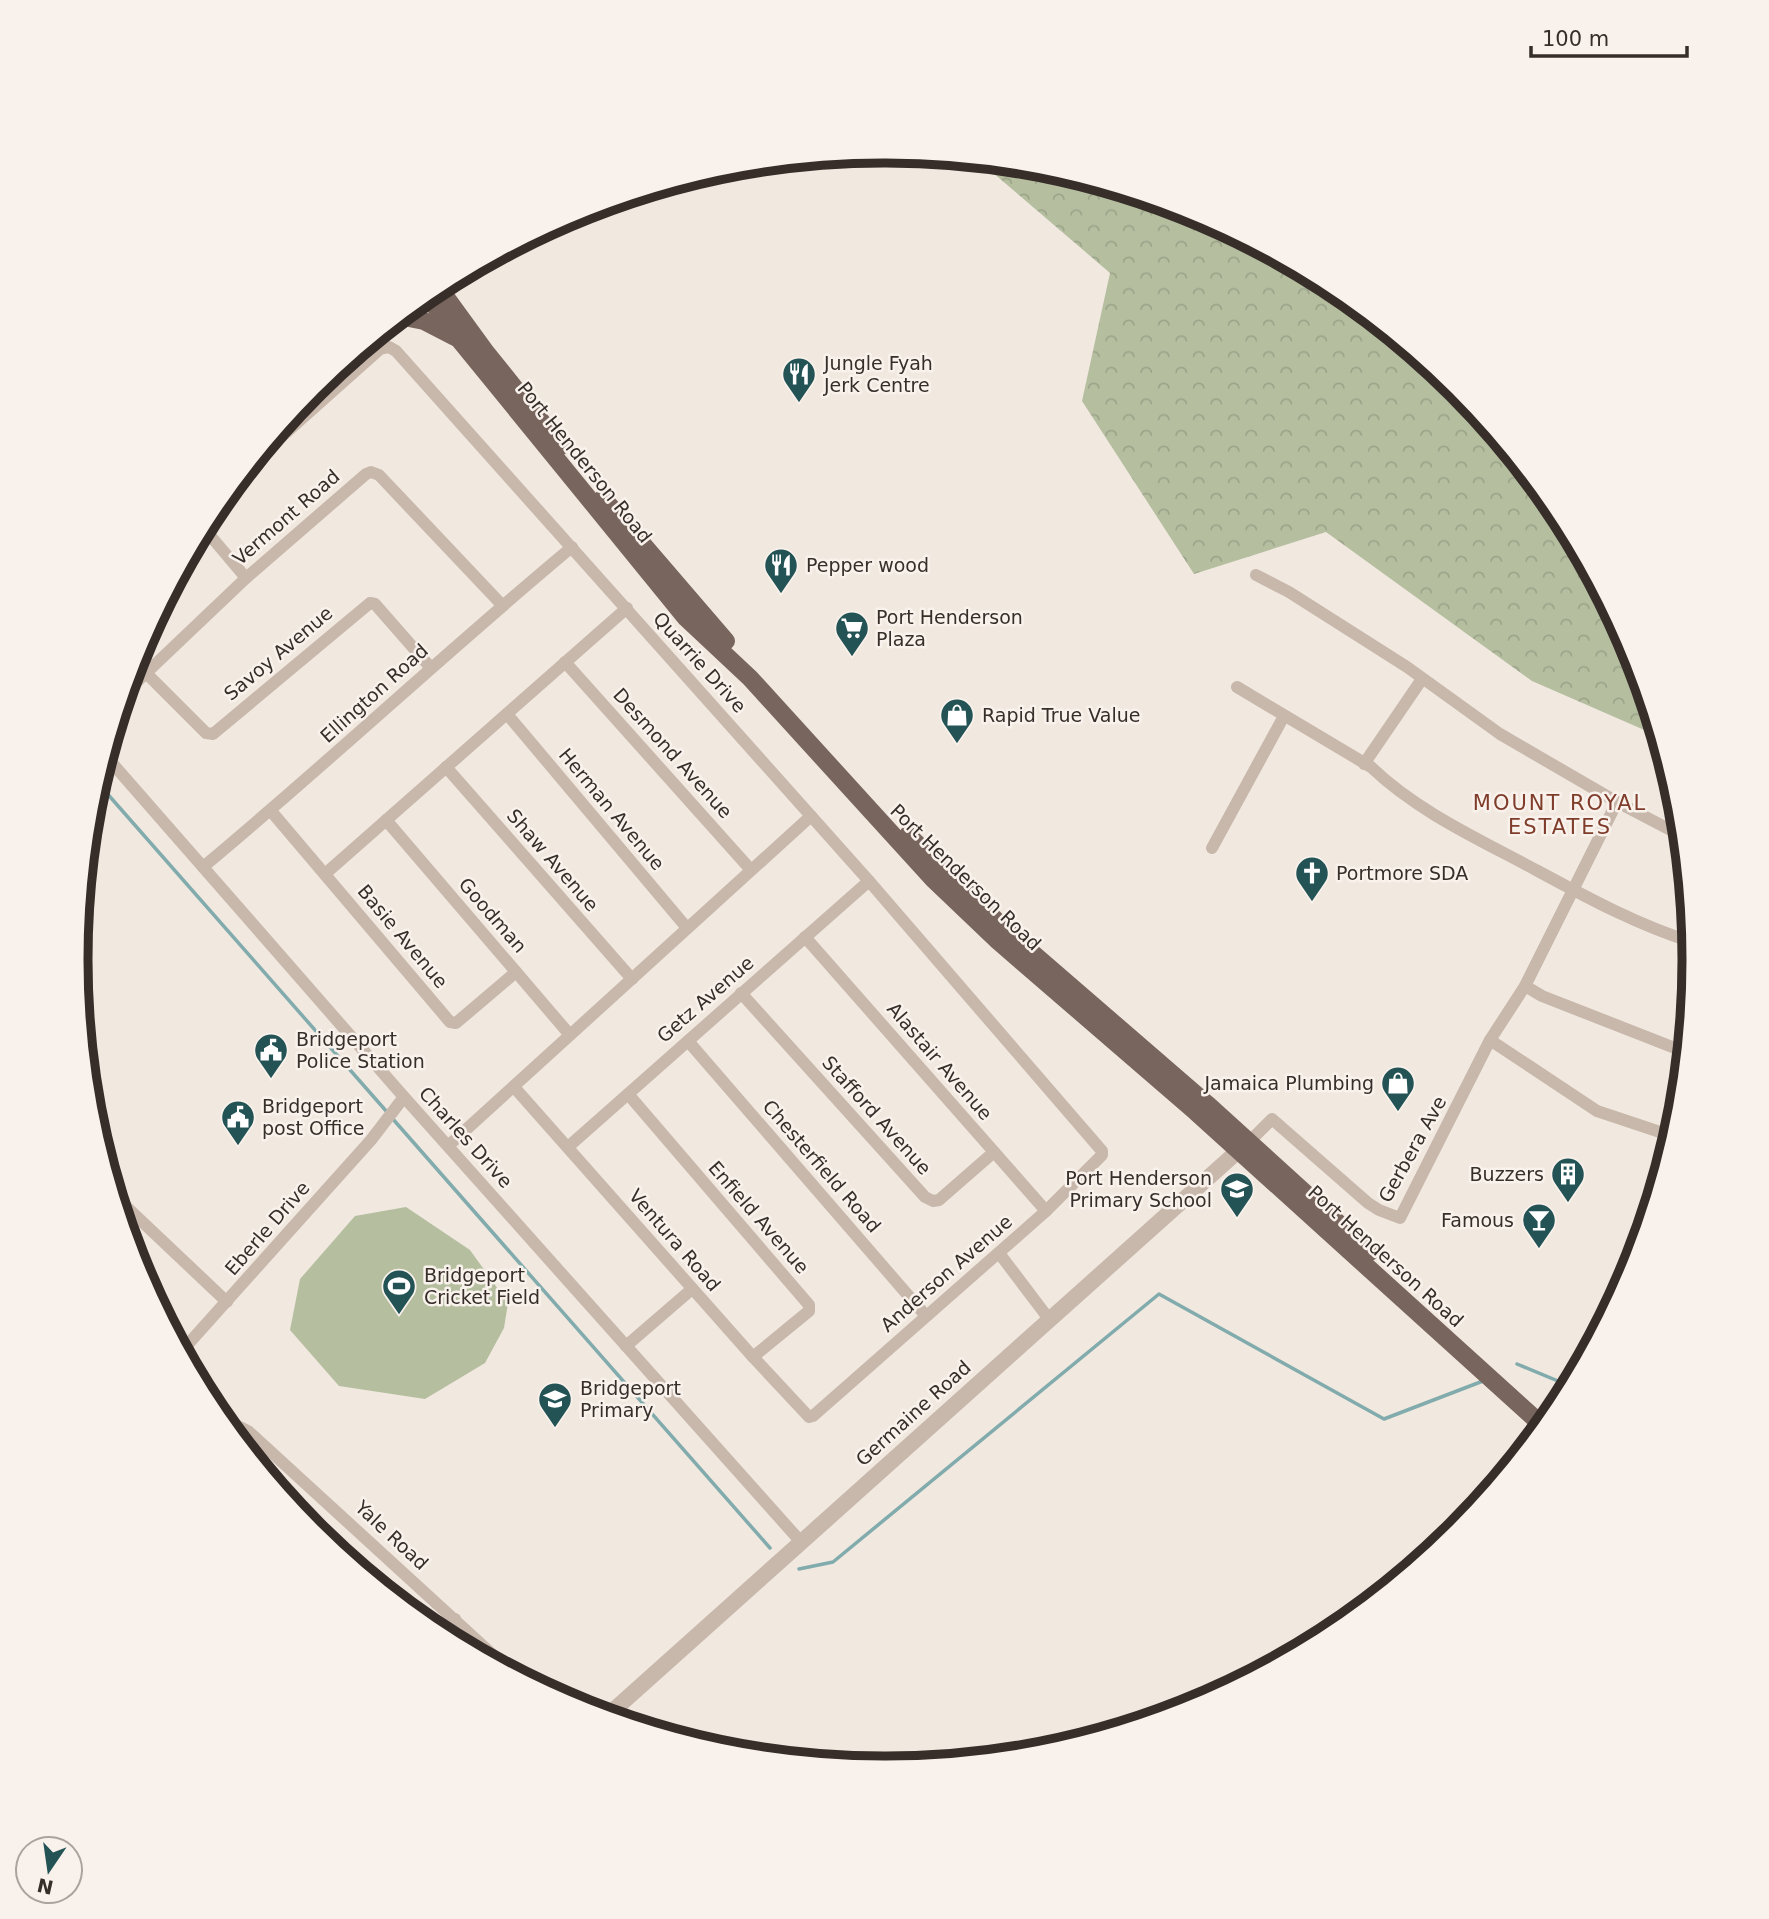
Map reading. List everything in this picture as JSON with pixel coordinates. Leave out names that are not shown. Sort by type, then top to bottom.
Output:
[{"type":"main road","name":"Port Henderson Road","points":[[445,295],[579,469],[696,609],[863,789],[1007,932],[1243,1147],[1540,1411]]},
{"type":"main road","name":"Port Henderson Road","points":[[433,303],[686,618],[750,678],[933,879],[998,941],[1196,1112],[1243,1147],[1535,1419]]},
{"type":"main road","points":[[411,318],[424,321],[458,338]]},
{"type":"street","name":"Quarrie Drive","points":[[288,431],[380,349],[389,347],[396,351],[869,881],[1102,1151]]},
{"type":"street","name":"Vermont Road","points":[[139,680],[246,578],[371,472],[379,475],[502,605]]},
{"type":"street","points":[[210,536],[246,578]]},
{"type":"street","name":"Ellington Road","points":[[204,867],[271,811],[502,605],[572,547]]},
{"type":"street","points":[[1256,575],[1289,592],[1500,734],[1671,830]]},
{"type":"street","name":"Savoy Avenue","points":[[146,673],[206,733],[213,734],[370,603],[375,604],[431,668]]},
{"type":"street","points":[[325,874],[627,608]]},
{"type":"street","name":"Desmond Avenue","points":[[565,662],[751,870]]},
{"type":"street","points":[[1364,764],[1422,679]]},
{"type":"street","points":[[1237,687],[1364,764],[1444,822],[1573,891],[1654,930],[1681,939]]},
{"type":"street","name":"Herman Avenue","points":[[507,714],[687,928]]},
{"type":"street","points":[[1212,848],[1284,716]]},
{"type":"street","name":"Charles Drive","points":[[113,764],[404,1097],[801,1542]]},
{"type":"street","name":"Shaw Avenue","points":[[446,767],[632,979]]},
{"type":"street","name":"Gerbera Ave","points":[[1243,1147],[1272,1119],[1368,1203],[1400,1218],[1490,1040],[1525,986],[1617,802]]},
{"type":"street","name":"Basie Avenue","points":[[271,811],[453,1023],[516,972]]},
{"type":"street","points":[[448,1146],[811,816]]},
{"type":"street","name":"Goodman","points":[[386,820],[570,1035]]},
{"type":"street","name":"Getz Avenue","points":[[568,1147],[869,881]]},
{"type":"street","name":"Alastair Avenue","points":[[805,937],[1046,1211]]},
{"type":"street","points":[[1525,986],[1542,996],[1676,1049]]},
{"type":"street","name":"Stafford Avenue","points":[[741,993],[925,1197],[933,1201],[939,1200],[994,1152]]},
{"type":"street","points":[[1490,1040],[1597,1111],[1662,1133]]},
{"type":"street","name":"Chesterfield Road","points":[[688,1041],[926,1317]]},
{"type":"street","name":"Ventura Road","points":[[514,1087],[752,1357],[809,1417]]},
{"type":"street","name":"Enfield Avenue","points":[[628,1094],[809,1305],[809,1311],[752,1357]]},
{"type":"street","name":"Eberle Drive","points":[[187,1345],[404,1097]]},
{"type":"street","name":"Germaine Road","points":[[616,1709],[1243,1147]]},
{"type":"street","name":"Anderson Avenue","points":[[809,1417],[1046,1211],[1102,1155],[1102,1151]]},
{"type":"street","points":[[128,1208],[227,1302]]},
{"type":"street","points":[[999,1253],[1049,1319]]},
{"type":"street","points":[[626,1346],[692,1289]]},
{"type":"street","name":"Yale Road","points":[[240,1428],[248,1430],[491,1653]]},
{"type":"street","points":[[448,1626],[455,1619]]},
{"type":"green space","points":[[989,169],[1091,190],[1189,223],[1283,269],[1370,327],[1410,360],[1484,434],[1517,474],[1547,517],[1575,561],[1599,607],[1621,655],[1648,731],[1532,681],[1326,532],[1194,574],[1082,401],[1110,273]]},
{"type":"green space","name":"Bridgeport Cricket Field","points":[[406,1207],[470,1250],[508,1303],[504,1328],[485,1363],[425,1399],[339,1386],[290,1330],[300,1279],[355,1216]]},
{"type":"waterway","points":[[106,792],[387,1112]]},
{"type":"waterway","points":[[392,1118],[770,1548]]},
{"type":"waterway","points":[[799,1569],[833,1562],[1159,1294],[1384,1419],[1483,1381]]},
{"type":"waterway","points":[[1517,1364],[1560,1382]]},
{"type":"place","name":"Jungle Fyah Jerk Centre","points":[[799,404]]},
{"type":"place","name":"Pepper wood","points":[[781,595]]},
{"type":"place","name":"Port Henderson Plaza","points":[[852,658]]},
{"type":"place","name":"Rapid True Value","points":[[957,745]]},
{"type":"place","name":"Portmore SDA","points":[[1312,903]]},
{"type":"place","name":"Bridgeport Police Station","points":[[271,1080]]},
{"type":"place","name":"Jamaica Plumbing","points":[[1398,1113]]},
{"type":"place","name":"Bridgeport post Office","points":[[238,1147]]},
{"type":"place","name":"Buzzers","points":[[1568,1204]]},
{"type":"place","name":"Port Henderson Primary School","points":[[1237,1219]]},
{"type":"place","name":"Famous","points":[[1539,1250]]},
{"type":"place","name":"Bridgeport Cricket Field","points":[[399,1316]]},
{"type":"place","name":"Bridgeport Primary","points":[[555,1429]]},
{"type":"district","name":"MOUNT ROYAL ESTATES","points":[[1560,815]]}]
